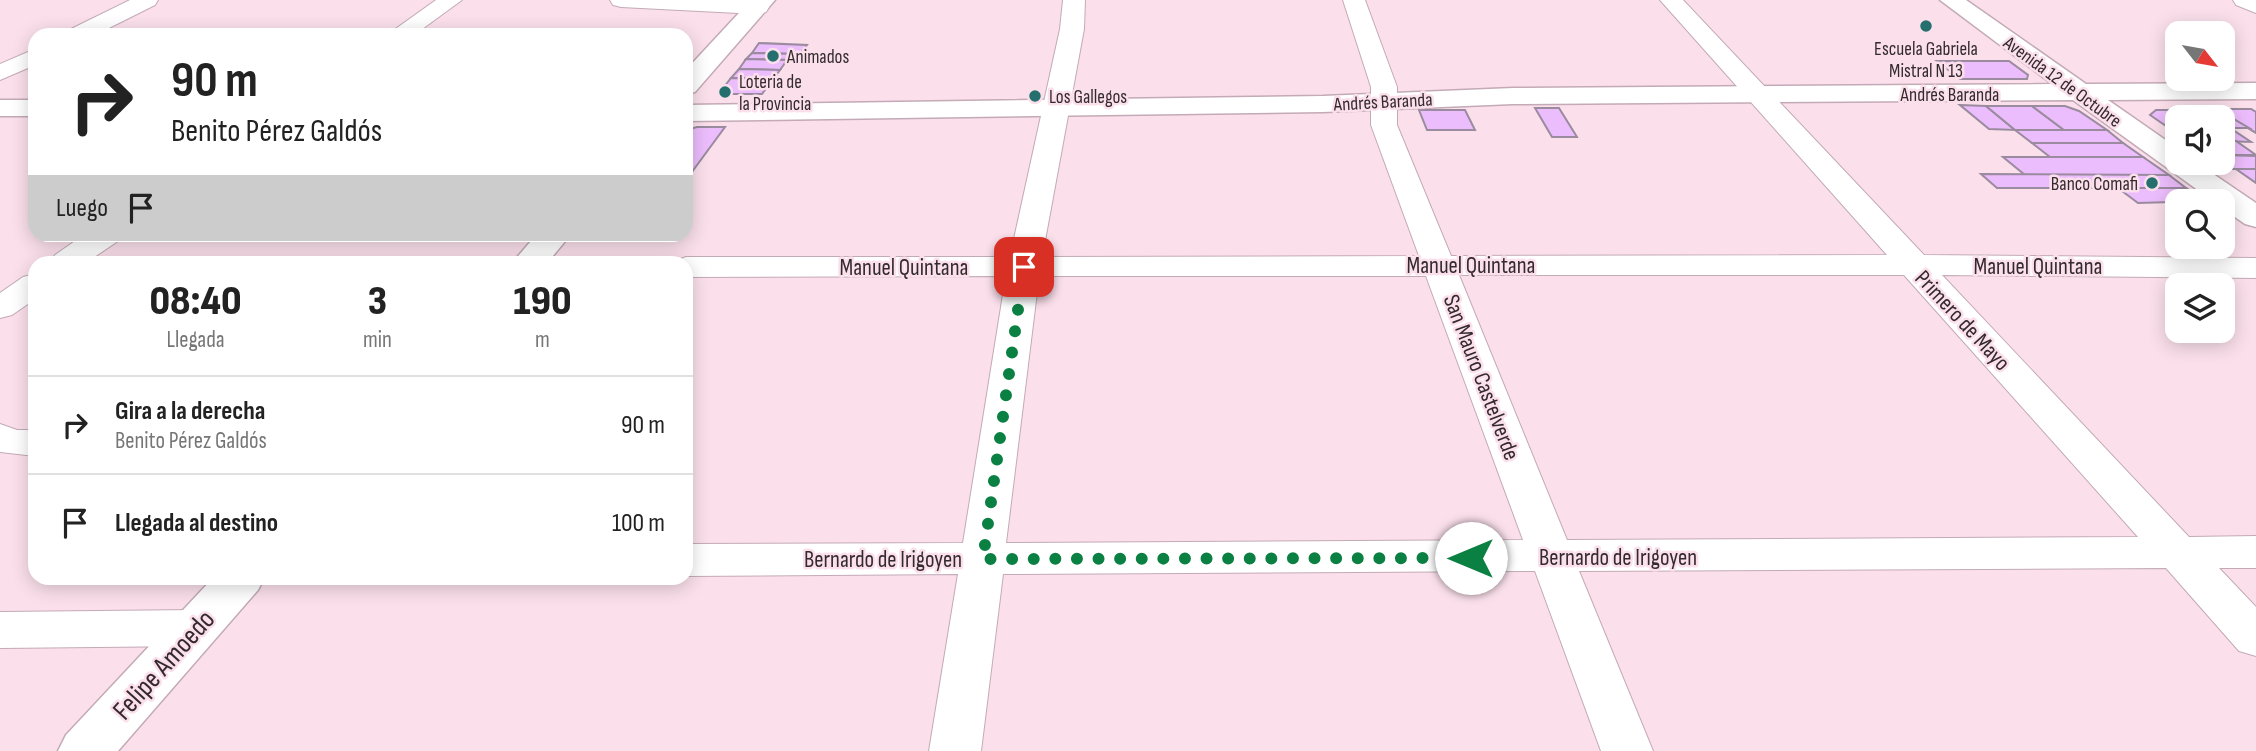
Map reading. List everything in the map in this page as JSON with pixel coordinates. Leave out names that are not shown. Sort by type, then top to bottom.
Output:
[{"type":"main road","name":"Avenida 12 de Octubre","points":[[1951,0],[2165,153]]},
{"type":"main road","points":[[693,78],[761,3]]},
{"type":"main road","name":"Andrés Baranda","points":[[693,113],[1382,102],[1501,97],[2080,94],[2113,90],[2256,91]]},
{"type":"main road","name":"Andrés Baranda","points":[[2080,94],[2124,101],[2256,101]]},
{"type":"main road","points":[[0,108],[28,108]]},
{"type":"main road","name":"Avenida 12 de Octubre","points":[[2196,175],[2256,217]]},
{"type":"main road","points":[[535,256],[548,242]]},
{"type":"main road","name":"Felipe Amoedo","points":[[85,751],[235,585]]},
{"type":"street","points":[[91,28],[147,0]]},
{"type":"street","points":[[409,28],[451,0]]},
{"type":"street","points":[[621,0],[761,3]]},
{"type":"street","points":[[955,751],[1024,267],[1072,29],[1074,0]]},
{"type":"street","name":"San Mauro Castelverde","points":[[1354,0],[1384,87],[1384,125],[1627,751]]},
{"type":"street","name":"Primero de Mayo","points":[[1671,0],[2256,638]]},
{"type":"street","points":[[2244,0],[2256,6]]},
{"type":"street","points":[[0,73],[28,59]]},
{"type":"street","points":[[75,256],[95,242]]},
{"type":"street","name":"Manuel Quintana","points":[[693,267],[1913,265],[2256,268]]},
{"type":"street","points":[[0,275],[28,276]]},
{"type":"street","points":[[0,308],[28,289]]},
{"type":"street","points":[[0,437],[28,443]]},
{"type":"street","name":"Bernardo de Irigoyen","points":[[693,560],[1552,558],[2256,552]]},
{"type":"street","points":[[0,630],[195,628]]},
{"type":"building","points":[[759,43],[807,45],[800,54],[752,53]]},
{"type":"building","name":"Animados","points":[[752,53],[800,54],[795,60],[746,59]]},
{"type":"building","points":[[746,59],[787,60],[780,70],[739,69]]},
{"type":"building","points":[[1937,61],[2009,61],[2028,75],[2027,79],[1960,79]]},
{"type":"building","points":[[739,69],[780,70],[773,79],[731,78]]},
{"type":"building","points":[[731,78],[773,79],[762,94],[723,94],[720,92]]},
{"type":"building","points":[[1960,105],[1986,106],[2015,130],[1989,129]]},
{"type":"building","points":[[1986,106],[2032,106],[2064,130],[2015,130]]},
{"type":"building","points":[[2032,106],[2065,106],[2079,111],[2107,130],[2064,130]]},
{"type":"building","points":[[1535,108],[1559,108],[1577,137],[1552,137]]},
{"type":"building","points":[[2235,109],[2251,109],[2256,112],[2256,133],[2235,120]]},
{"type":"building","points":[[1419,110],[1465,110],[1475,130],[1427,130]]},
{"type":"building","points":[[2156,110],[2165,110],[2165,125],[2150,115]]},
{"type":"building","points":[[2235,120],[2249,128],[2235,128]]},
{"type":"building","points":[[725,127],[693,170],[693,128]]},
{"type":"building","points":[[2015,130],[2107,130],[2123,143],[2032,143]]},
{"type":"building","points":[[2235,131],[2251,142],[2235,141]]},
{"type":"building","points":[[2235,141],[2236,141],[2256,155],[2235,155]]},
{"type":"building","points":[[2032,143],[2123,143],[2143,157],[2050,157]]},
{"type":"building","points":[[2235,155],[2256,156],[2256,169],[2235,169]]},
{"type":"building","points":[[2003,157],[2143,157],[2165,172],[2165,175],[2025,175]]},
{"type":"building","points":[[2236,169],[2256,169],[2256,183]]},
{"type":"building","points":[[1981,174],[2169,175],[2186,188],[1997,188]]},
{"type":"building","points":[[2118,188],[2187,189],[2165,189],[2165,202],[2138,203]]},
{"type":"place","name":"Escuela Gabriela Mistral N 13","points":[[1926,26]]},
{"type":"place","name":"Animados","points":[[773,56]]},
{"type":"place","name":"Loteria de la Provincia","points":[[725,92]]},
{"type":"place","name":"Los Gallegos","points":[[1035,96]]},
{"type":"place","name":"Banco Comafi","points":[[2152,183]]},
{"type":"route","points":[[1024,267],[983,559],[1471,558]]}]
